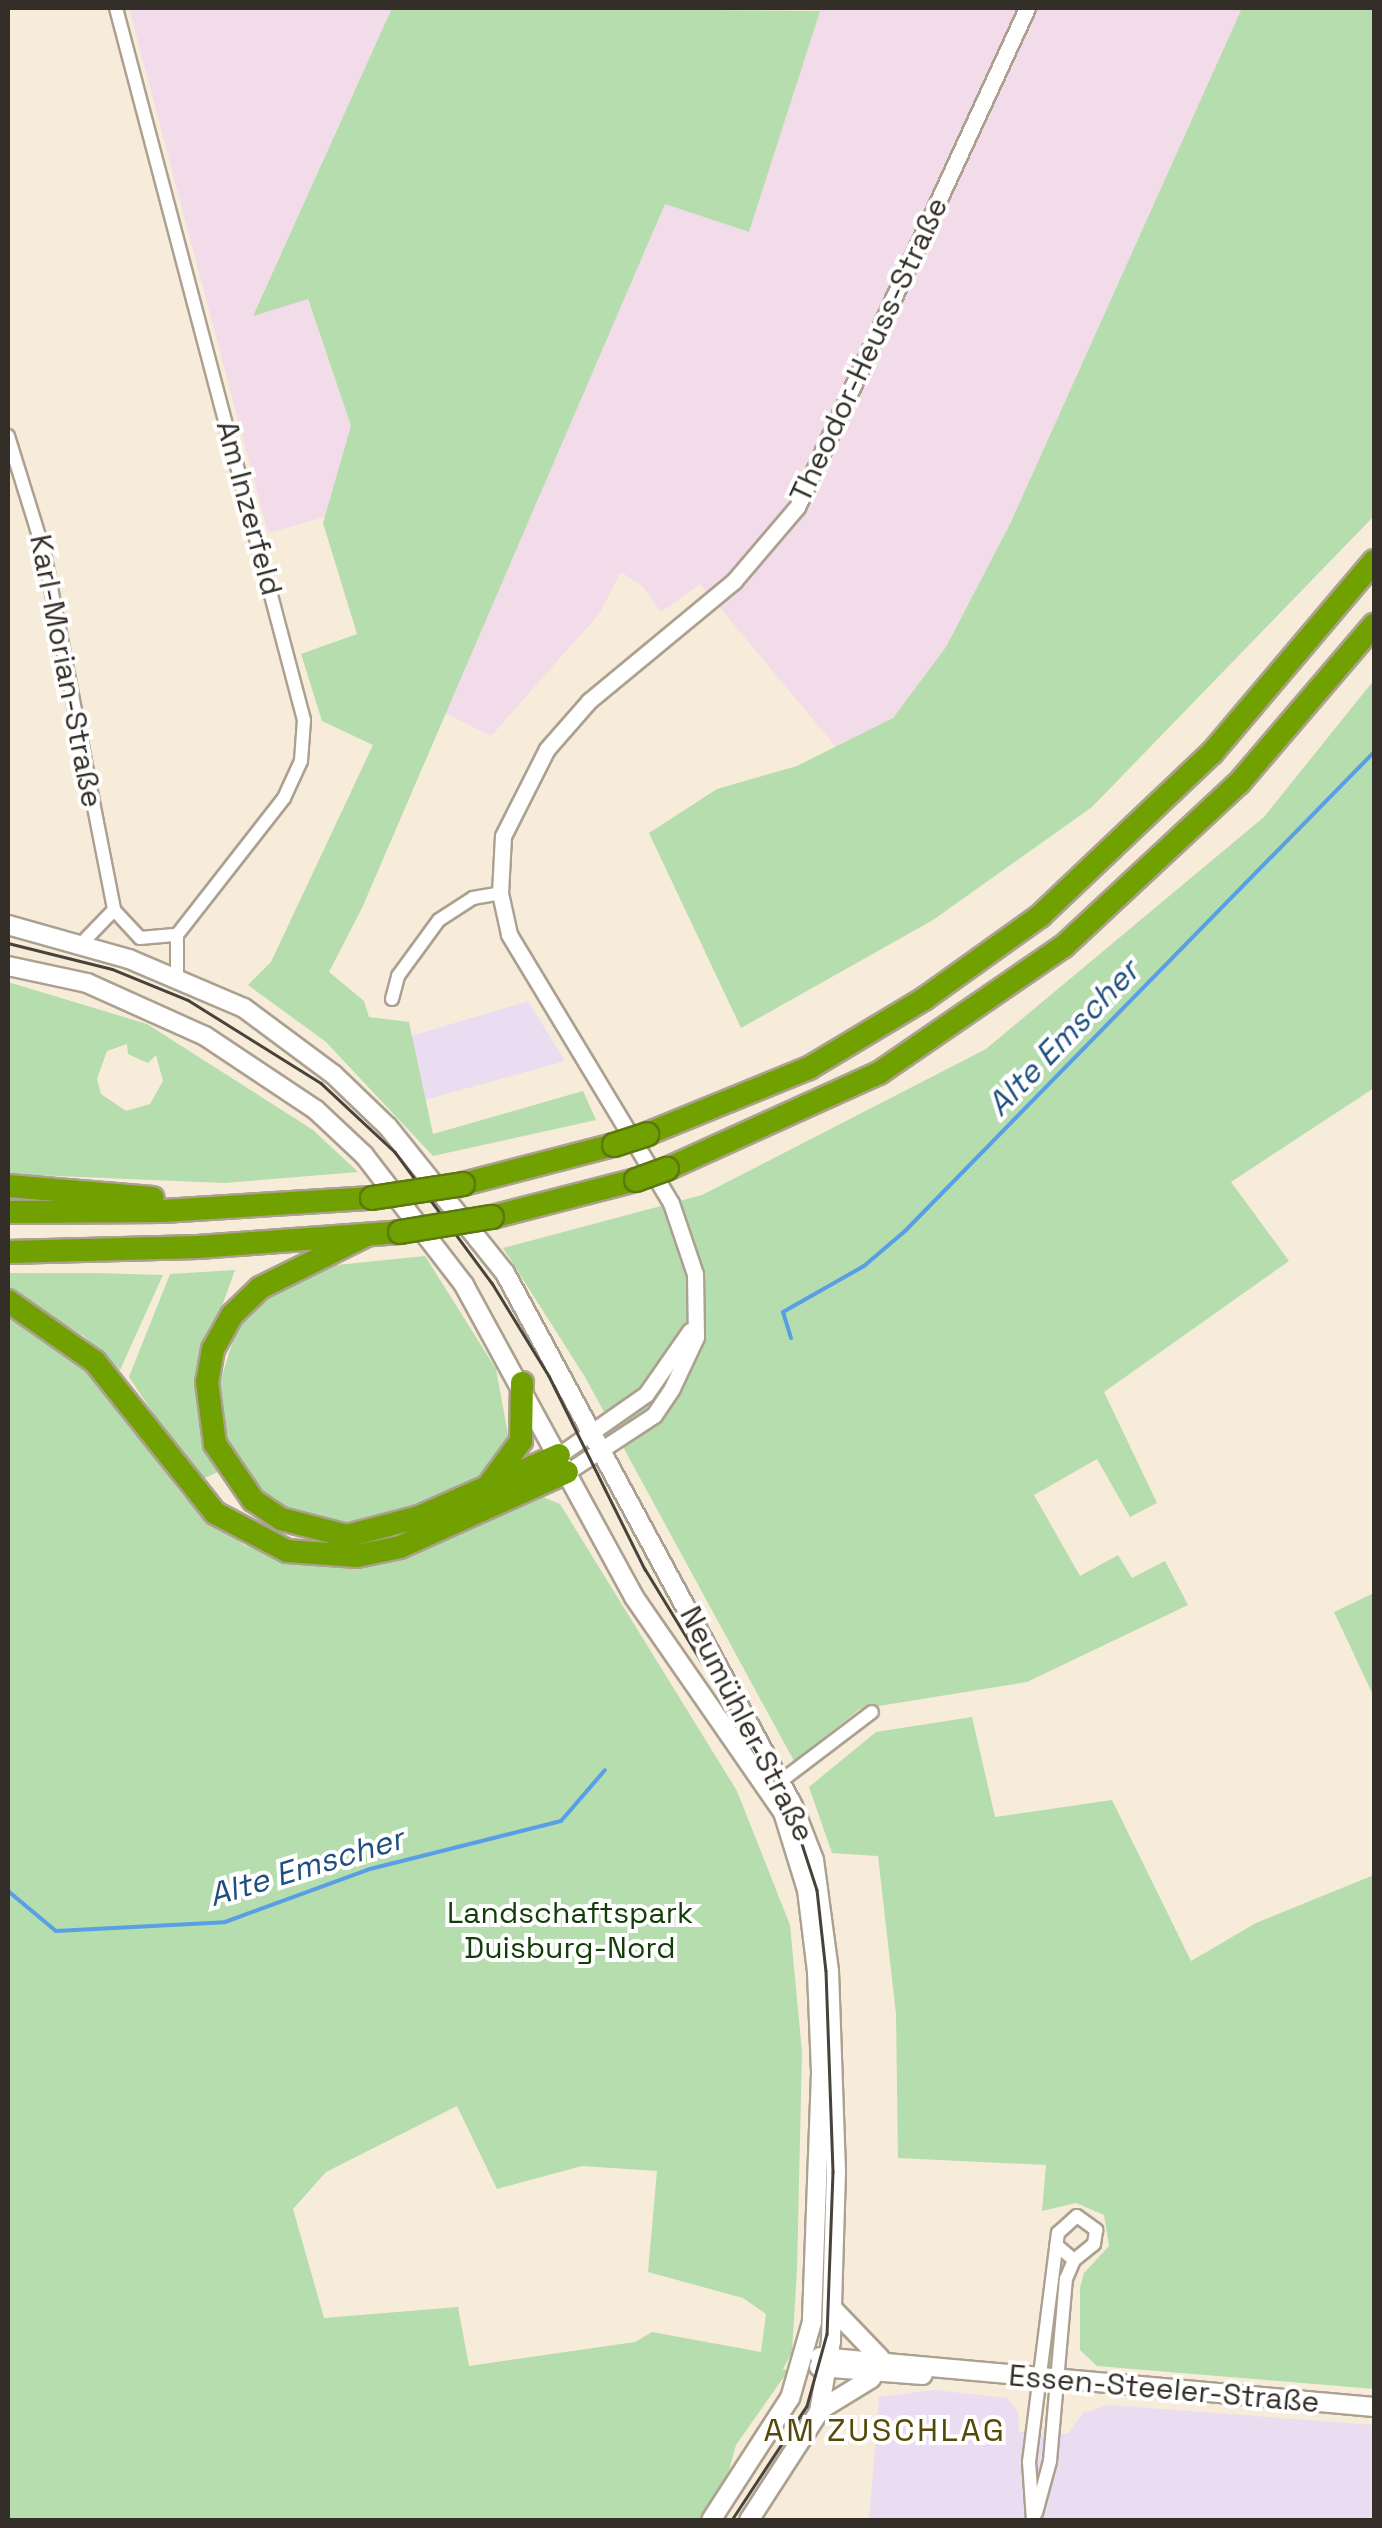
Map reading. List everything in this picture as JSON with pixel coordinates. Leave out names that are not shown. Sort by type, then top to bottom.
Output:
[{"type":"highway","points":[[8,1212],[165,1205],[261,1206],[372,1198],[463,1184],[647,1134],[809,1068],[924,999],[1040,916],[1212,754],[1374,561]]},
{"type":"highway","points":[[8,1252],[198,1247],[366,1236],[492,1217],[667,1169],[879,1073],[1050,958],[1238,784],[1374,625]]},
{"type":"highway","points":[[8,1186],[165,1205]]},
{"type":"highway","points":[[366,1236],[285,1271],[232,1315],[213,1349],[206,1382],[214,1444],[254,1500],[312,1530],[346,1536],[385,1529],[485,1488],[563,1463]]},
{"type":"highway","points":[[8,1300],[95,1362],[215,1513],[287,1550],[357,1556],[400,1547],[563,1463]]},
{"type":"highway","points":[[485,1488],[521,1441],[522,1383]]},
{"type":"main road","name":"Neumühler Straße","points":[[8,925],[177,976],[244,1008],[333,1074],[388,1127],[505,1273],[601,1441],[814,1860],[829,1971],[836,2151],[829,2363],[819,2412],[749,2520]]},
{"type":"main road","name":"Neumühler Straße","points":[[8,966],[148,1006],[316,1110],[364,1155],[464,1285],[522,1383],[634,1597],[776,1785],[800,1863],[816,1972],[821,2073],[806,2361],[774,2426],[711,2520]]},
{"type":"main road","points":[[819,2412],[846,2388],[882,2368],[832,2308]]},
{"type":"main road","name":"Essen-Steeler-Straße","points":[[806,2361],[1374,2407]]},
{"type":"street","name":"Am Inzerfeld","points":[[116,8],[304,720],[302,761],[284,798],[177,934]]},
{"type":"street","name":"Theodor-Heuss-Straße","points":[[563,1463],[654,1415],[690,1356],[693,1255],[678,1218],[533,982],[510,934],[500,893],[503,836],[548,749],[601,691],[734,581],[797,507],[1028,8]]},
{"type":"street","name":"Karl-Morian-Straße","points":[[8,436],[44,552],[114,910]]},
{"type":"street","points":[[392,999],[398,976],[439,920],[472,898],[500,893]]},
{"type":"street","points":[[81,944],[114,910],[140,938],[177,934],[177,976]]},
{"type":"street","points":[[776,1785],[872,1712]]},
{"type":"street","points":[[1089,2220],[1094,2244],[1074,2260],[1066,2279],[1050,2462],[1034,2520],[1029,2462],[1056,2246],[1065,2222],[1089,2220]]},
{"type":"street","points":[[1056,2246],[1074,2260]]},
{"type":"shaded area","points":[[129,8],[392,8],[253,315],[307,298],[351,427],[325,517],[268,533]]},
{"type":"shaded area","points":[[813,8],[1242,8],[1010,524],[946,647],[893,718],[837,748],[700,584],[661,612],[642,586],[621,572],[599,614],[491,736],[445,713],[665,203],[749,232],[819,11]]},
{"type":"shaded area","points":[[528,1001],[565,1061],[425,1100],[408,1037]]},
{"type":"shaded area","points":[[934,2390],[1007,2398],[1018,2412],[1019,2432],[1068,2434],[1083,2413],[1108,2405],[1374,2425],[1374,2520],[869,2520],[879,2397]]},
{"type":"green space","points":[[392,8],[820,11],[749,232],[665,204],[362,908],[329,972],[364,1001],[369,1017],[409,1022],[433,1134],[583,1091],[596,1120],[433,1156],[326,1042],[248,985],[271,962],[373,745],[322,721],[301,654],[357,634],[323,523],[351,426],[308,299],[253,316]]},
{"type":"green space","points":[[1242,8],[1374,8],[1374,516],[1092,807],[933,920],[741,1028],[649,833],[717,789],[797,766],[893,718],[946,647],[1010,524]]},
{"type":"green space","points":[[1374,680],[1374,1088],[1231,1182],[1289,1261],[1104,1392],[1157,1503],[1130,1517],[1097,1459],[1034,1495],[1080,1576],[1118,1555],[1132,1578],[1165,1561],[1188,1605],[1027,1682],[860,1709],[794,1761],[585,1377],[503,1248],[702,1195],[986,1049],[1264,817]]},
{"type":"green space","points":[[8,982],[147,1024],[313,1130],[358,1172],[225,1183],[8,1174]],"holes":[[[127,1044],[128,1054],[148,1063],[156,1055],[163,1081],[150,1104],[126,1111],[101,1094],[97,1079],[107,1051]]]},
{"type":"green space","points":[[425,1256],[496,1369],[509,1440],[482,1476],[417,1510],[345,1525],[285,1508],[247,1477],[225,1438],[217,1392],[236,1331],[272,1290],[327,1266]]},
{"type":"green space","points":[[235,1270],[198,1372],[198,1419],[218,1472],[198,1481],[129,1377],[170,1274]]},
{"type":"green space","points":[[8,1273],[163,1275],[120,1370],[85,1337],[8,1289]]},
{"type":"green space","name":"Landschaftspark Duisburg-Nord","points":[[8,1312],[89,1372],[184,1497],[244,1545],[287,1559],[360,1566],[540,1496],[560,1504],[737,1791],[790,1925],[802,2052],[797,2270],[792,2352],[783,2369],[788,2371],[736,2445],[727,2478],[698,2520],[8,2520]],"holes":[[[457,2106],[497,2189],[582,2166],[657,2171],[648,2272],[743,2298],[766,2314],[761,2352],[652,2332],[635,2342],[469,2366],[458,2307],[324,2318],[293,2209],[326,2172]]]},
{"type":"green space","points":[[1374,1593],[1374,1697],[1334,1612]]},
{"type":"green space","points":[[972,1717],[995,1817],[1112,1800],[1191,1961],[1256,1923],[1374,1875],[1374,2389],[1097,2366],[1080,2350],[1080,2288],[1084,2273],[1109,2246],[1104,2215],[1076,2203],[1042,2211],[1046,2165],[898,2158],[896,2014],[878,1856],[832,1853],[809,1787],[876,1732]]},
{"type":"waterway","name":"Alte Emscher","points":[[791,1338],[783,1312],[864,1266],[905,1231],[1374,752]]},
{"type":"waterway","name":"Alte Emscher","points":[[8,1891],[56,1931],[225,1922],[370,1869],[561,1821],[605,1770]]},
{"type":"tram line","points":[[8,943],[112,969],[188,1000],[321,1083],[395,1152],[492,1283],[549,1376],[645,1569],[790,1807],[817,1890],[826,1971],[833,2172],[827,2334],[807,2406],[732,2520]]},
{"type":"district","name":"AM ZUSCHLAG","points":[[885,2430]]}]
